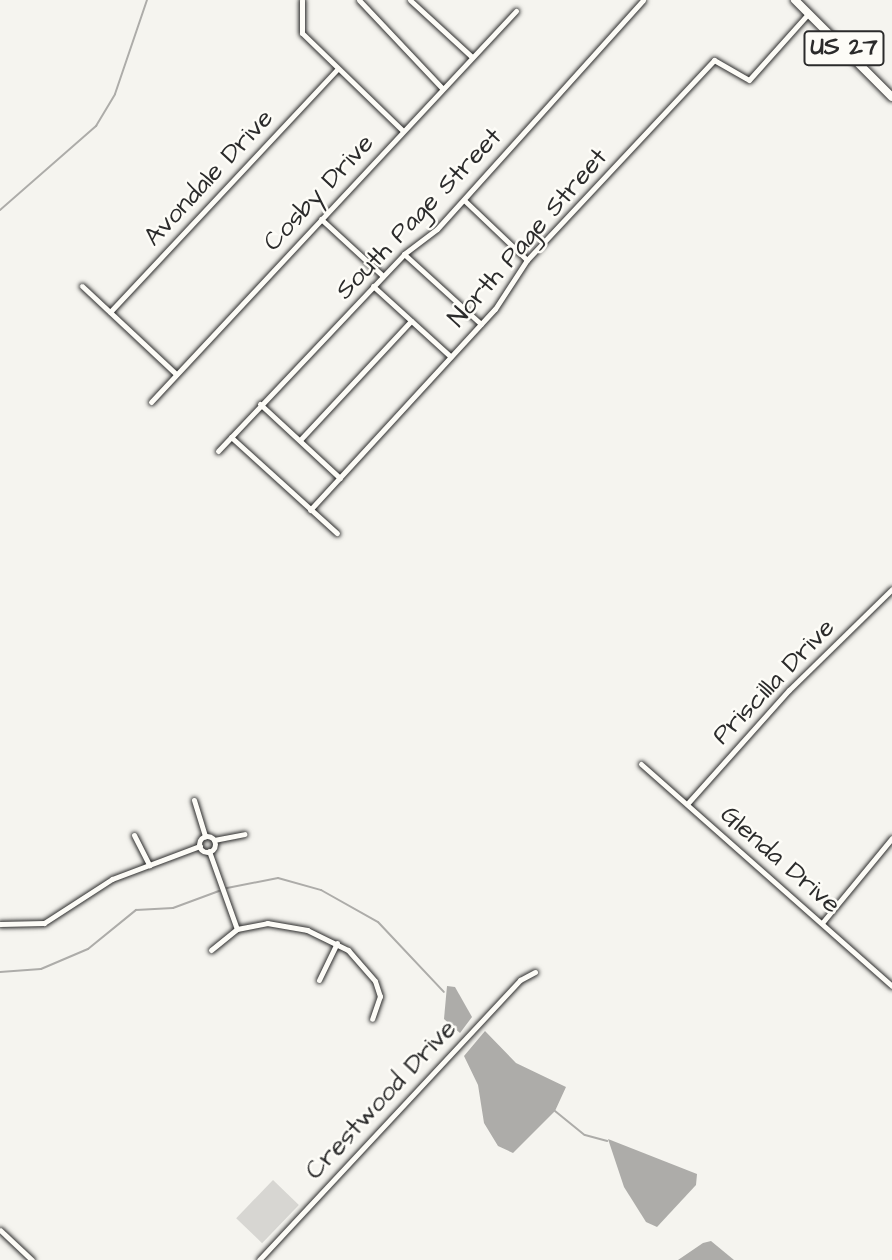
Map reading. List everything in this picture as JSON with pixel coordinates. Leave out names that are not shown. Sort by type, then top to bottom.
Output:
[{"type":"highway","name":"US 27","points":[[795,0],[892,97]]},
{"type":"street","points":[[302,0],[299,29],[402,130]]},
{"type":"street","points":[[359,0],[442,88]]},
{"type":"street","points":[[410,0],[472,57]]},
{"type":"street","name":"South Page Street","points":[[218,451],[404,254],[464,200],[643,0]]},
{"type":"street","name":"Cosby Drive","points":[[151,402],[402,130],[516,11]]},
{"type":"street","name":"North Page Street","points":[[310,510],[481,324],[527,260],[714,60],[749,80],[809,13]]},
{"type":"street","name":"Avondale Drive","points":[[110,312],[337,69]]},
{"type":"street","points":[[464,200],[527,260]]},
{"type":"street","points":[[321,219],[383,276]]},
{"type":"street","points":[[404,254],[481,324]]},
{"type":"street","points":[[82,286],[176,374]]},
{"type":"street","points":[[373,286],[451,357]]},
{"type":"street","points":[[300,440],[411,321]]},
{"type":"street","points":[[261,404],[340,478]]},
{"type":"street","points":[[231,437],[337,533]]},
{"type":"street","name":"Priscilla Drive","points":[[687,804],[789,690],[892,589]]},
{"type":"street","name":"Glenda Drive","points":[[641,764],[892,986]]},
{"type":"street","points":[[0,924],[44,923],[112,878],[200,846],[205,836],[194,800]]},
{"type":"street","points":[[205,836],[214,841],[244,834]]},
{"type":"street","points":[[134,835],[149,865]]},
{"type":"street","points":[[822,923],[892,838]]},
{"type":"street","points":[[209,851],[214,841]]},
{"type":"street","points":[[200,846],[209,851],[237,929]]},
{"type":"street","points":[[211,950],[237,929],[286,922],[337,943],[375,981],[380,996],[372,1019]]},
{"type":"street","points":[[319,980],[337,943]]},
{"type":"street","name":"Crestwood Drive","points":[[260,1260],[514,986],[535,972]]},
{"type":"street","points":[[0,1230],[32,1260]]},
{"type":"shaded area","points":[[447,986],[455,987],[472,1017],[460,1033],[444,1019]]},
{"type":"shaded area","points":[[485,1031],[516,1063],[566,1087],[555,1111],[513,1153],[498,1146],[484,1123],[478,1085],[464,1056]]},
{"type":"shaded area","points":[[608,1139],[697,1174],[696,1185],[657,1227],[646,1222],[624,1187]]},
{"type":"shaded area","points":[[273,1180],[299,1205],[262,1243],[236,1218]]},
{"type":"shaded area","points":[[711,1241],[734,1260],[678,1260],[703,1243]]},
{"type":"waterway","points":[[0,210],[96,126],[115,94],[147,0]]},
{"type":"waterway","points":[[227,888],[278,878],[321,890],[378,922],[444,992]]},
{"type":"waterway","points":[[0,972],[41,969],[88,949],[136,910],[173,908],[219,891]]},
{"type":"waterway","points":[[555,1111],[585,1135],[607,1141]]}]
